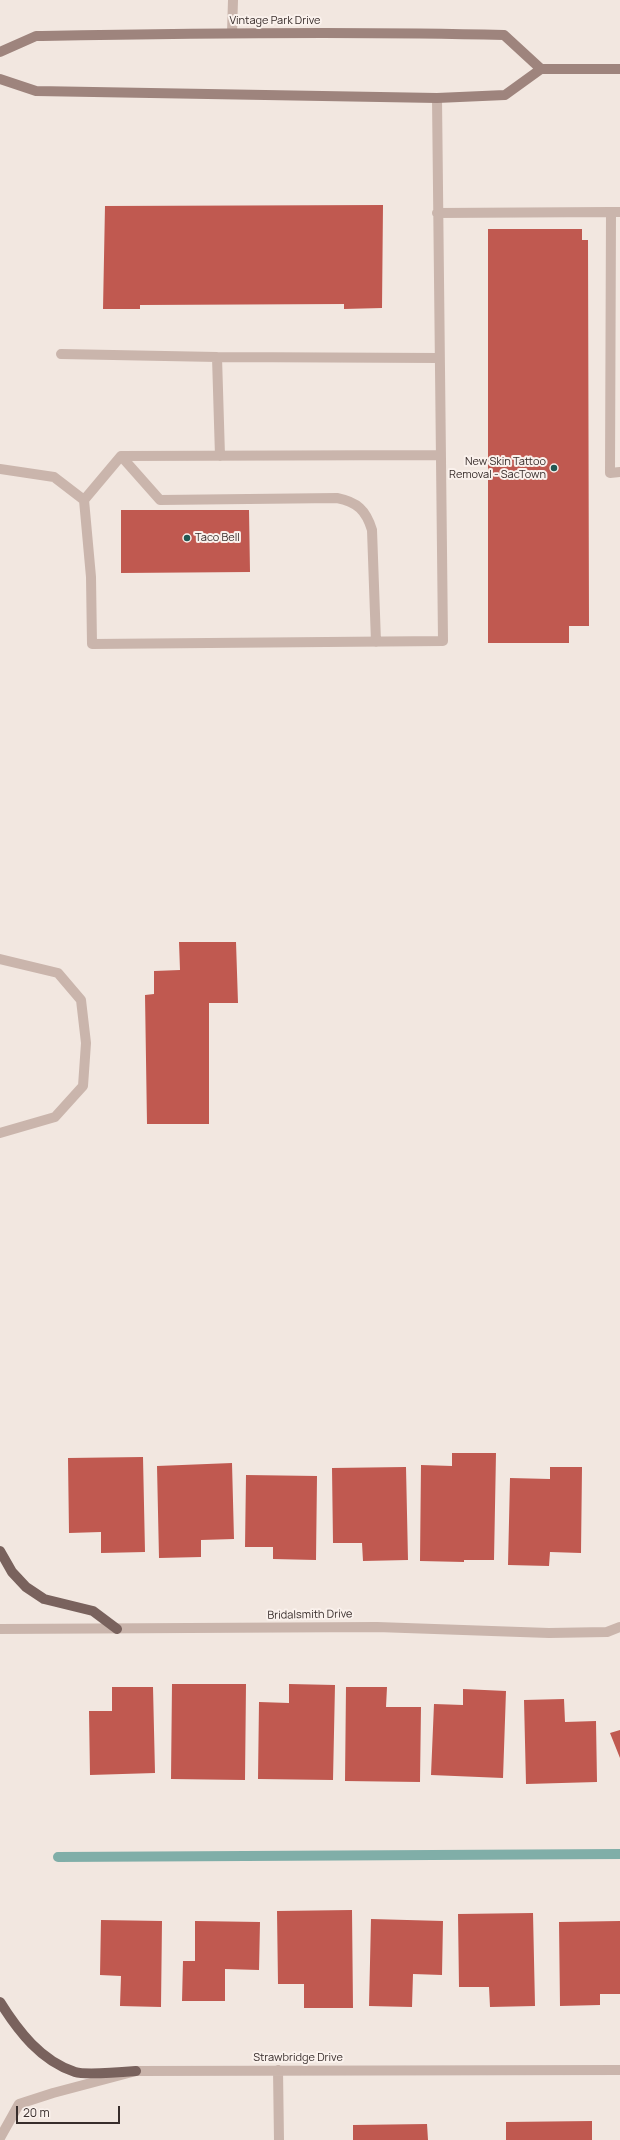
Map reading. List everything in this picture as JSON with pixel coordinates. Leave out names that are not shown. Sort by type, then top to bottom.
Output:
[{"type":"main road","points":[[0,1551],[12,1572],[26,1587],[44,1599],[93,1611],[117,1629]]},
{"type":"main road","points":[[0,2002],[24,2036],[52,2060],[76,2072],[136,2071]]},
{"type":"street","points":[[232,33],[233,0]]},
{"type":"street","name":"Vintage Park Drive","points":[[0,52],[36,36],[232,33],[422,33],[504,35],[541,69]]},
{"type":"street","points":[[0,78],[36,91],[437,98],[505,95],[541,69],[620,69]]},
{"type":"street","points":[[437,98],[437,213],[441,455],[443,641],[92,644],[91,577],[84,500],[121,456],[441,455]]},
{"type":"street","points":[[437,213],[615,212],[610,472],[620,472]]},
{"type":"street","points":[[61,354],[216,357],[439,358]]},
{"type":"street","points":[[216,357],[220,456]]},
{"type":"street","points":[[121,456],[160,500],[337,498],[350,501],[362,508],[368,517],[372,530],[376,642]]},
{"type":"street","points":[[0,469],[54,477],[84,500]]},
{"type":"street","points":[[0,959],[58,973],[81,1000],[86,1043],[83,1086],[55,1118],[0,1133]]},
{"type":"street","name":"Bridalsmith Drive","points":[[0,1629],[377,1627],[556,1633],[607,1632],[620,1627]]},
{"type":"street","points":[[278,2070],[279,2140]]},
{"type":"street","name":"Strawbridge Drive","points":[[0,2138],[19,2104],[53,2093],[136,2071],[620,2070]]},
{"type":"building","points":[[383,205],[382,308],[344,309],[344,304],[140,305],[140,309],[103,309],[105,206]]},
{"type":"building","points":[[488,229],[582,229],[582,240],[588,240],[589,626],[569,626],[569,643],[488,643]]},
{"type":"building","points":[[121,510],[249,510],[250,572],[121,573]]},
{"type":"building","points":[[179,942],[236,942],[238,1003],[209,1003],[209,1124],[147,1124],[145,995],[154,994],[154,971],[180,970]]},
{"type":"building","points":[[452,1453],[496,1453],[494,1560],[464,1560],[464,1562],[420,1561],[421,1465],[452,1466]]},
{"type":"building","points":[[143,1457],[145,1552],[101,1553],[101,1532],[69,1533],[68,1458]]},
{"type":"building","points":[[232,1463],[234,1539],[201,1540],[201,1557],[159,1558],[157,1466]]},
{"type":"building","points":[[406,1467],[408,1560],[363,1561],[362,1543],[333,1543],[332,1468]]},
{"type":"building","points":[[550,1467],[582,1467],[581,1553],[550,1552],[549,1566],[508,1565],[510,1478],[550,1479]]},
{"type":"building","points":[[246,1475],[317,1476],[316,1560],[273,1559],[273,1547],[245,1547]]},
{"type":"building","points":[[172,1684],[246,1684],[245,1780],[171,1779]]},
{"type":"building","points":[[289,1684],[335,1685],[333,1780],[258,1779],[259,1702],[289,1703]]},
{"type":"building","points":[[112,1687],[153,1687],[155,1773],[90,1775],[89,1711],[112,1711]]},
{"type":"building","points":[[346,1687],[387,1687],[386,1707],[421,1707],[420,1782],[345,1781]]},
{"type":"building","points":[[463,1689],[506,1691],[503,1778],[431,1775],[434,1704],[463,1705]]},
{"type":"building","points":[[564,1699],[565,1722],[596,1721],[597,1782],[526,1784],[524,1700]]},
{"type":"building","points":[[620,1730],[620,1758],[610,1733]]},
{"type":"building","points":[[352,1910],[353,2008],[304,2008],[304,1984],[278,1984],[277,1911]]},
{"type":"building","points":[[533,1913],[535,2006],[490,2007],[489,1987],[459,1987],[458,1914]]},
{"type":"building","points":[[371,1919],[443,1921],[442,1975],[413,1974],[412,2007],[369,2006]]},
{"type":"building","points":[[101,1920],[162,1921],[161,2007],[120,2006],[121,1976],[100,1975]]},
{"type":"building","points":[[195,1921],[260,1922],[259,1970],[225,1969],[225,2001],[182,2001],[183,1961],[195,1961]]},
{"type":"building","points":[[620,1921],[620,1994],[600,1994],[600,2005],[560,2006],[559,1922]]},
{"type":"building","points":[[592,2121],[592,2140],[506,2140],[506,2122]]},
{"type":"building","points":[[427,2124],[428,2140],[353,2140],[353,2125]]},
{"type":"waterway","points":[[58,1857],[620,1854]]},
{"type":"place","name":"New Skin Tattoo Removal - SacTown","points":[[554,468]]},
{"type":"place","name":"Taco Bell","points":[[187,538]]}]
